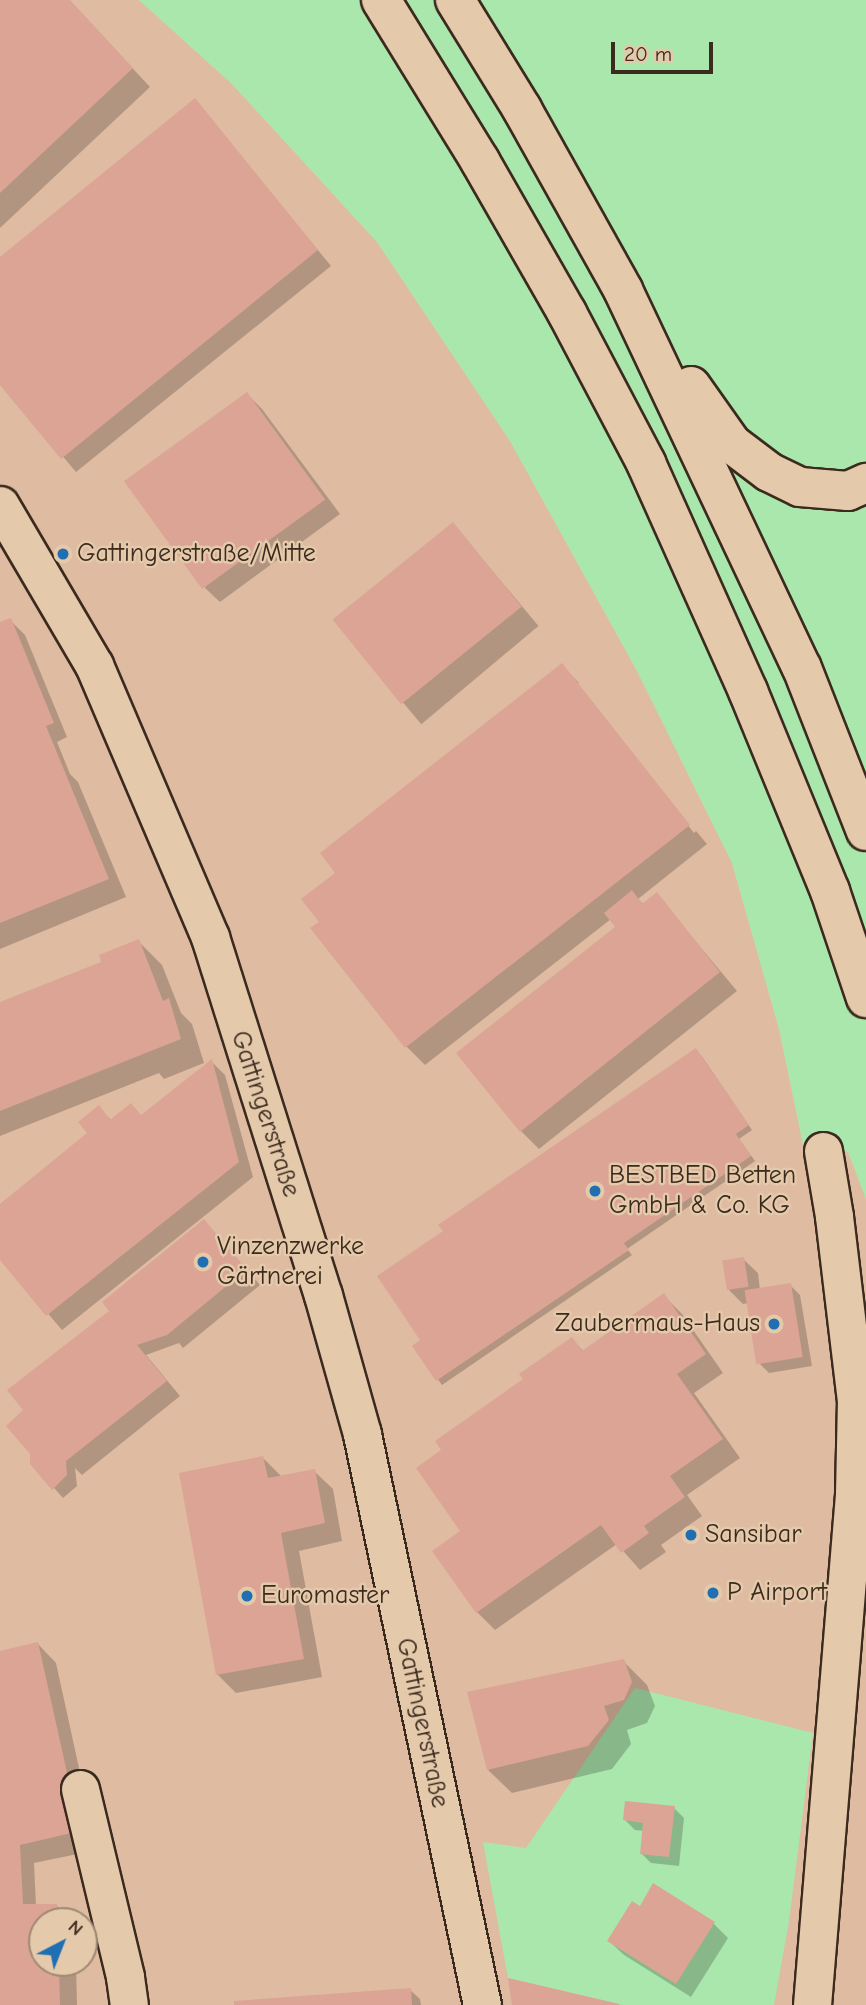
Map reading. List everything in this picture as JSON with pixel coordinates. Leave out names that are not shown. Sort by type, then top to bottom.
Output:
[{"type":"highway","points":[[381,0],[480,161],[547,278],[646,464],[748,691],[830,891],[866,998]]},
{"type":"highway","points":[[455,0],[522,109],[623,290],[802,667],[866,831]]},
{"type":"highway","points":[[623,290],[732,444],[769,472],[800,487],[848,491],[866,483]]},
{"type":"street","name":"Gattingerstraße","points":[[0,505],[94,665],[209,937],[323,1295],[362,1434],[482,2005]]},
{"type":"street","points":[[812,2005],[854,1494],[856,1401],[834,1216],[822,1151]]},
{"type":"street","points":[[79,1789],[125,1977],[129,2005]]},
{"type":"shaded area","points":[[0,0],[139,0],[232,84],[377,242],[510,441],[637,671],[732,863],[779,1029],[804,1149],[848,1152],[866,1199],[866,2005],[0,2005]]},
{"type":"green space","points":[[139,0],[866,0],[866,1199],[848,1152],[804,1149],[779,1029],[732,863],[637,671],[510,441],[377,242],[232,84]]},
{"type":"green space","points":[[635,1688],[813,1733],[789,1921],[774,2005],[623,2005],[508,1978],[483,1842],[526,1848]]},
{"type":"building","points":[[0,0],[70,0],[133,68],[0,193]]},
{"type":"building","points":[[195,98],[318,250],[61,459],[0,385],[0,257]]},
{"type":"building","points":[[247,392],[325,500],[202,589],[124,481]]},
{"type":"building","points":[[453,522],[522,607],[401,704],[333,620]]},
{"type":"building","points":[[11,618],[54,723],[46,726],[109,879],[0,923],[0,622]]},
{"type":"building","points":[[562,663],[690,825],[405,1048],[310,928],[319,922],[301,899],[335,873],[320,853]]},
{"type":"building","points":[[632,890],[642,904],[657,892],[720,972],[520,1132],[456,1053],[615,927],[604,913]]},
{"type":"building","points":[[139,939],[163,1001],[169,998],[181,1039],[0,1111],[0,1002],[101,962],[99,955]]},
{"type":"building","name":"BESTBED Betten GmbH & Co. KG","points":[[696,1048],[749,1125],[736,1134],[751,1156],[624,1243],[629,1250],[436,1381],[412,1346],[420,1340],[377,1276],[443,1231],[438,1225]]},
{"type":"building","points":[[212,1059],[239,1162],[46,1316],[0,1260],[0,1204],[87,1133],[78,1122],[99,1105],[110,1120],[131,1103],[141,1115]]},
{"type":"building","points":[[204,1219],[246,1270],[167,1335],[137,1345],[167,1381],[66,1461],[67,1475],[52,1490],[30,1464],[30,1454],[6,1426],[23,1410],[7,1390],[109,1311],[102,1302]]},
{"type":"building","points":[[744,1257],[749,1287],[727,1290],[722,1260]]},
{"type":"building","name":"Zaubermaus-Haus","points":[[791,1283],[803,1357],[756,1364],[745,1290]]},
{"type":"building","points":[[664,1293],[706,1354],[677,1374],[723,1439],[670,1476],[685,1497],[644,1526],[649,1533],[621,1553],[601,1525],[476,1613],[432,1551],[460,1531],[416,1468],[441,1450],[435,1441],[523,1379],[519,1374],[572,1337],[582,1351]]},
{"type":"building","name":"Euromaster","points":[[263,1456],[268,1478],[315,1469],[325,1523],[281,1533],[304,1659],[216,1675],[179,1473]]},
{"type":"building","points":[[38,1642],[80,1831],[20,1845],[23,1904],[57,1904],[57,1907],[28,1907],[28,1977],[59,1977],[60,2005],[0,2005],[0,1651]]},
{"type":"building","points":[[624,1659],[632,1682],[624,1700],[604,1706],[609,1720],[588,1746],[487,1770],[467,1692]]},
{"type":"building","points":[[625,1801],[675,1806],[669,1857],[640,1854],[643,1823],[623,1820]]},
{"type":"building","points":[[653,1883],[715,1922],[676,1984],[607,1941],[632,1901],[640,1906]]},
{"type":"building","points":[[508,1978],[619,2004],[619,2005],[512,2005]]},
{"type":"building","points":[[411,1988],[412,2005],[234,2005],[234,2001]]},
{"type":"place","name":"Gattingerstraße/Mitte","points":[[63,554]]},
{"type":"place","name":"BESTBED Betten GmbH & Co. KG","points":[[595,1191]]},
{"type":"place","name":"Vinzenzwerke Gärtnerei","points":[[203,1262]]},
{"type":"place","name":"Zaubermaus-Haus","points":[[774,1324]]},
{"type":"place","name":"Sansibar","points":[[691,1535]]},
{"type":"place","name":"P Airport","points":[[713,1593]]},
{"type":"place","name":"Euromaster","points":[[247,1596]]}]
